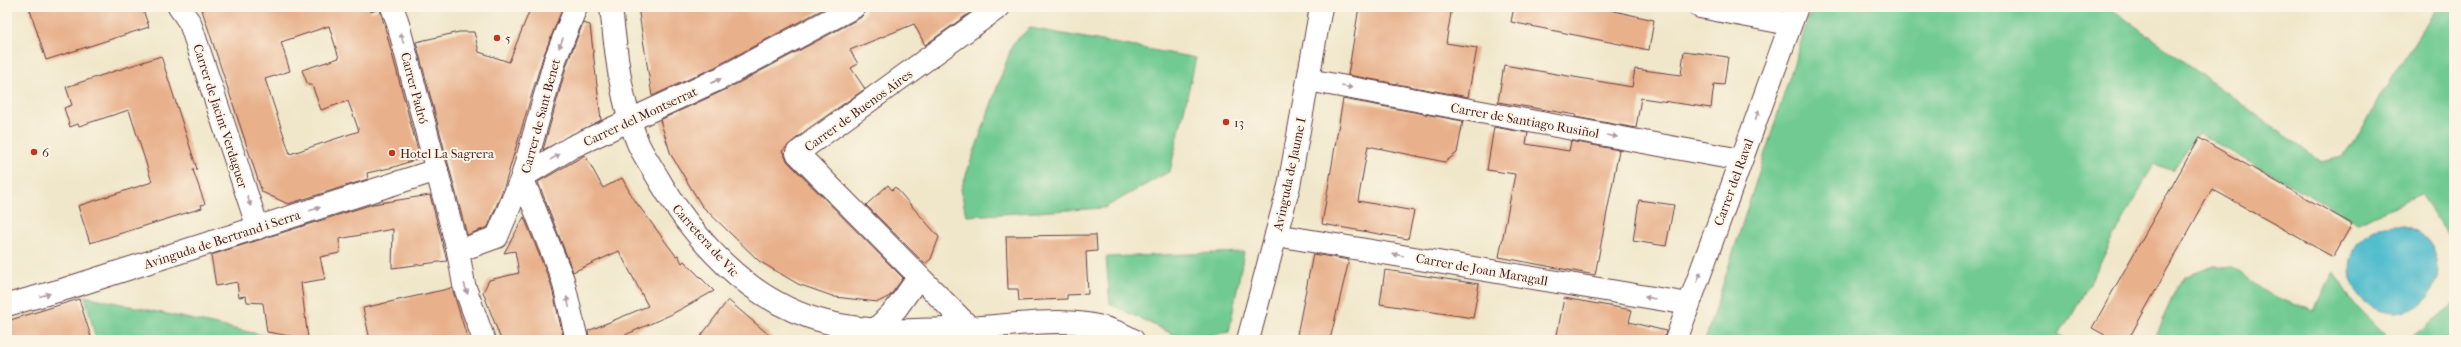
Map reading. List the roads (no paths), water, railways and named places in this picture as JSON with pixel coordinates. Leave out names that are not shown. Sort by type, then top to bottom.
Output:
[{"type":"street","name":"Carrer de Jacint Verdaguer","points":[[179,7],[190,23],[258,228]]},
{"type":"street","name":"Carrer Padró","points":[[392,7],[397,20],[458,251]]},
{"type":"street","name":"Carrer de Sant Benet","points":[[576,7],[555,60],[522,177],[563,280],[578,340]]},
{"type":"street","name":"Carretera de Vic","points":[[611,7],[618,73],[630,122],[638,143],[671,203],[713,252],[745,283],[774,302],[800,314],[827,322],[875,330],[970,328],[1016,322],[1095,326],[1129,338]]},
{"type":"street","name":"Carrer del Montserrat","points":[[522,177],[572,148],[721,78],[854,7]]},
{"type":"street","name":"Carrer de Buenos Aires","points":[[970,328],[918,278],[797,153],[999,7]]},
{"type":"street","name":"Avinguda de Jaume I","points":[[1248,340],[1289,186],[1321,7]]},
{"type":"street","points":[[1700,7],[1794,16]]},
{"type":"street","name":"Carrer del Raval","points":[[1676,340],[1794,16]]},
{"type":"street","name":"Carrer de Santiago Rusiñol","points":[[1308,80],[1741,160]]},
{"type":"street","name":"Avinguda de Bertrand i Serra","points":[[7,305],[65,289],[437,170]]},
{"type":"street","points":[[484,340],[464,285],[458,251],[497,237],[522,177]]},
{"type":"street","name":"Carrer de Joan Maragall","points":[[1276,234],[1689,304]]},
{"type":"street","points":[[875,330],[896,309],[918,278]]},
{"type":"water","points":[[2385,225],[2403,225],[2419,232],[2431,244],[2438,260],[2438,278],[2431,294],[2419,306],[2403,313],[2385,313],[2369,306],[2357,294],[2350,278],[2350,260],[2357,244],[2369,232]]},
{"type":"place","name":"5","points":[[497,38]]},
{"type":"place","name":"13","points":[[1226,122]]},
{"type":"place","name":"6","points":[[34,152]]},
{"type":"place","name":"Hotel La Sagrera","points":[[392,153]]}]
